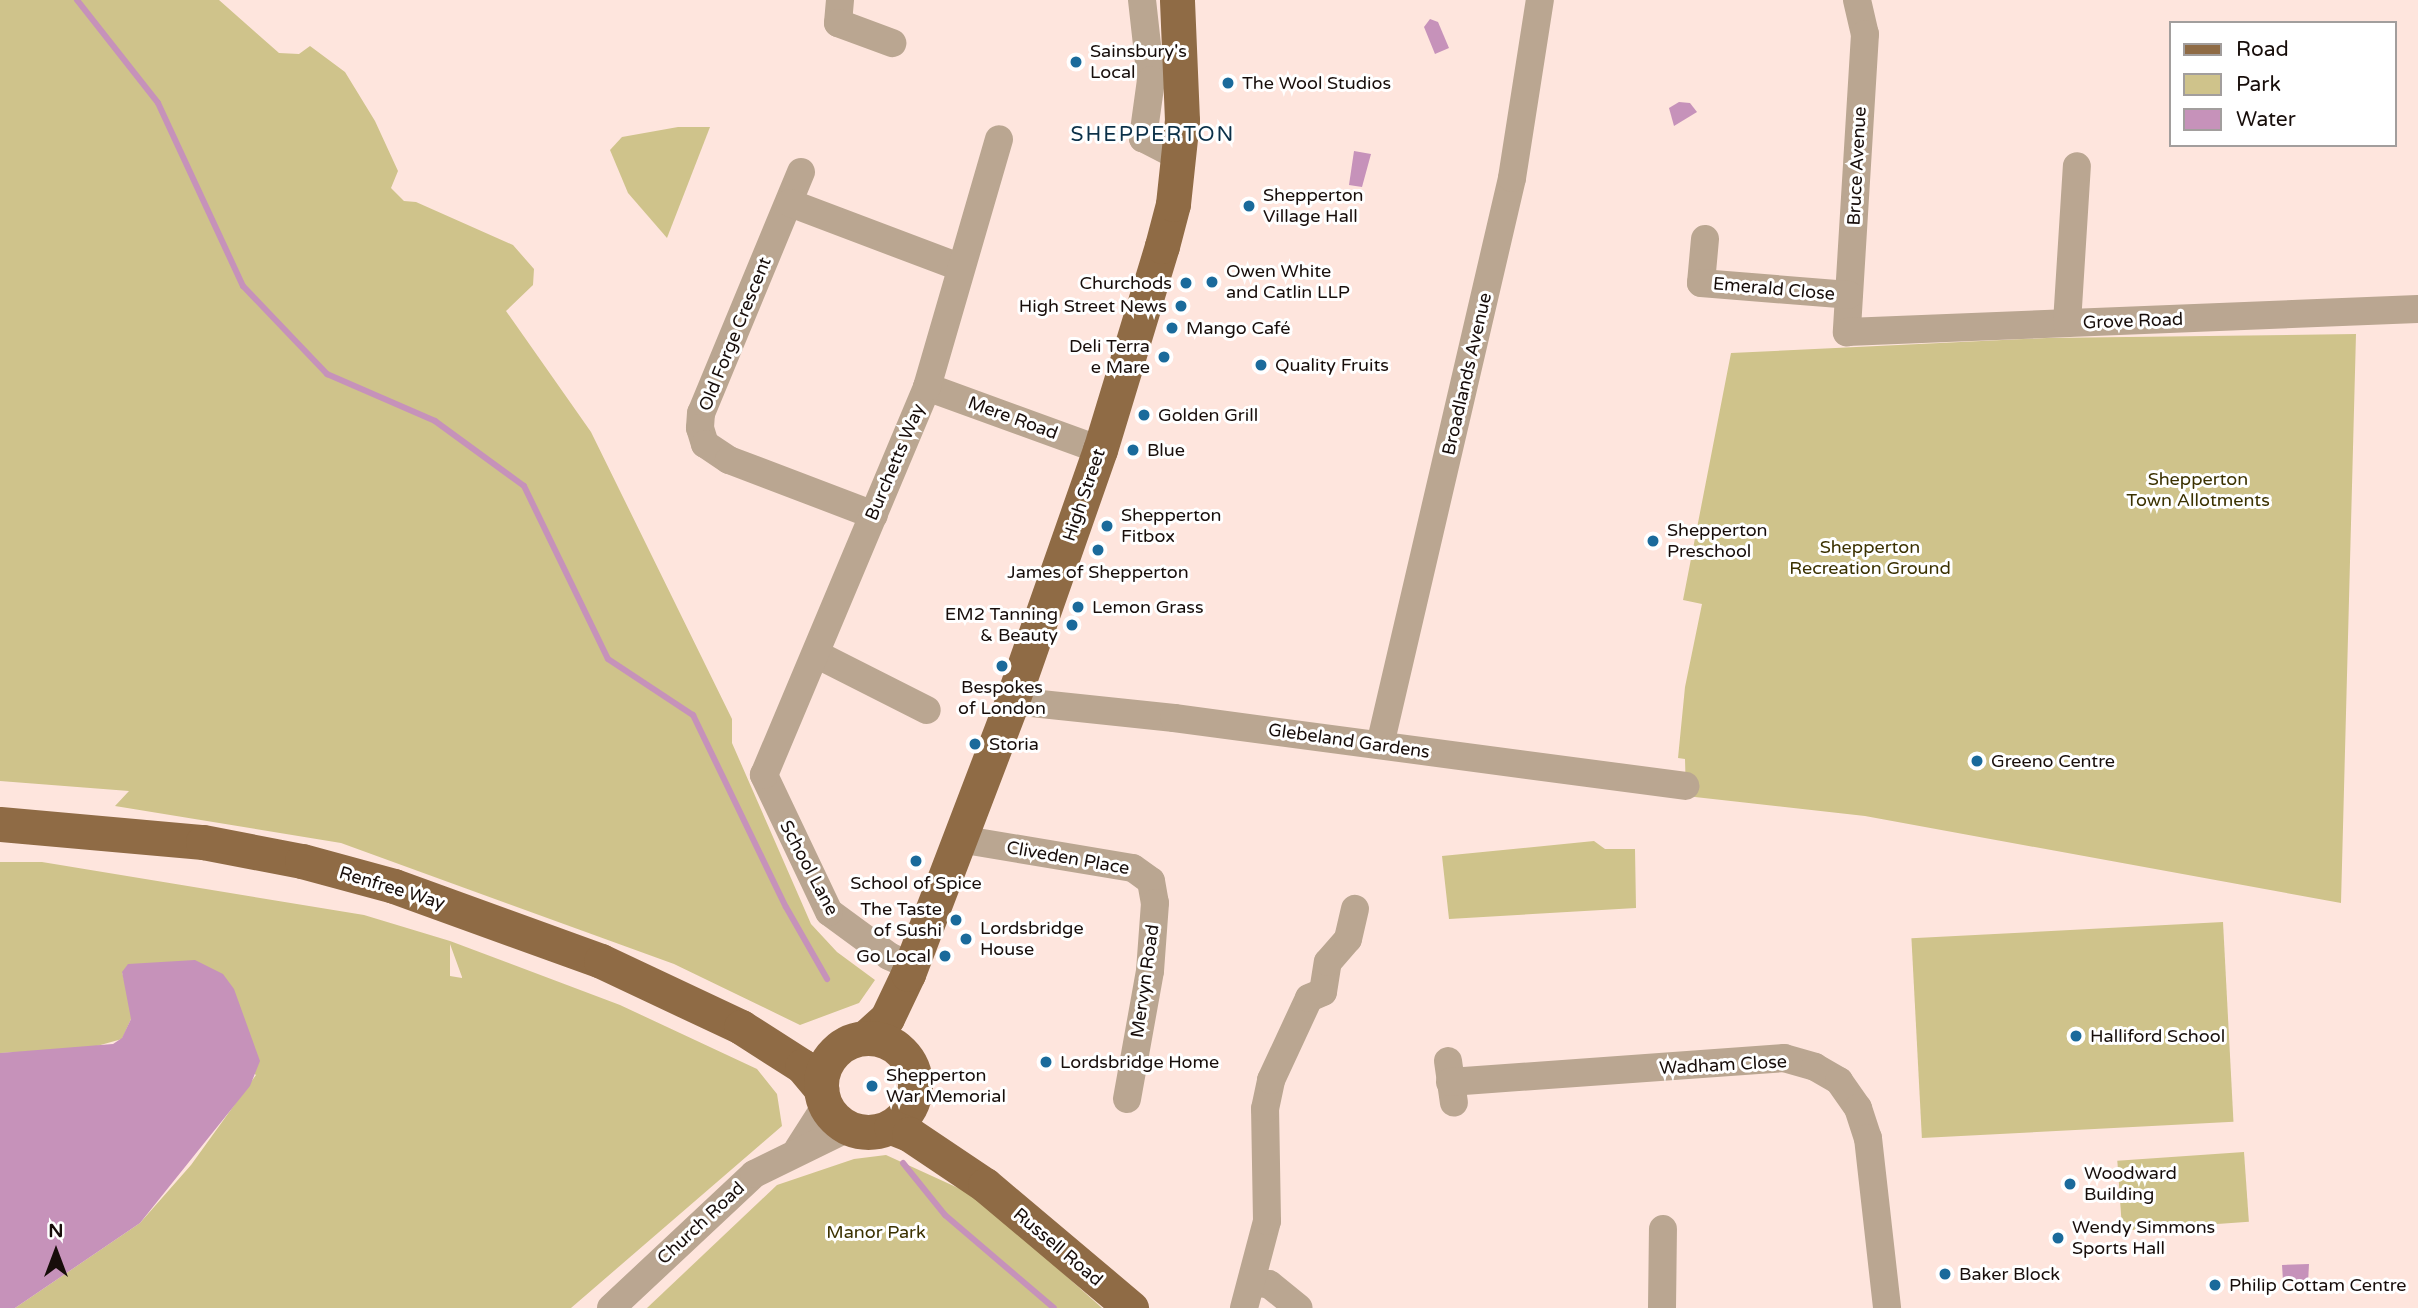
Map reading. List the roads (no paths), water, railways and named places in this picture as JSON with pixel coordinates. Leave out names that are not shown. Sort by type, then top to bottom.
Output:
[{"type":"main road","name":"High Street","points":[[866,1037],[887,1018],[909,970],[1012,701],[1100,450],[1162,246],[1180,157],[1184,89],[1177,0]]},
{"type":"main road","name":"Renfree Way","points":[[0,824],[203,842],[302,861],[394,886],[601,961],[760,1037],[802,1066],[831,1108]]},
{"type":"main road","name":"High Street","points":[[905,1053],[909,970]]},
{"type":"main road","name":"Renfree Way","points":[[760,1037],[808,1050],[834,1052]]},
{"type":"main road","points":[[866,1037],[881,1039],[905,1053],[916,1092],[903,1118],[891,1128],[875,1132],[831,1108],[826,1063],[834,1052],[866,1037]]},
{"type":"main road","name":"Russell Road","points":[[916,1092],[985,1185]]},
{"type":"main road","name":"Russell Road","points":[[891,1128],[917,1139],[985,1185],[1130,1308]]},
{"type":"street","points":[[840,0],[838,23],[892,43]]},
{"type":"street","points":[[1142,0],[1151,80],[1143,138],[1180,157]]},
{"type":"street","name":"Broadlands Avenue","points":[[1380,746],[1512,178],[1540,0]]},
{"type":"street","points":[[1857,0],[1866,0]]},
{"type":"street","name":"Bruce Avenue","points":[[1847,332],[1865,34],[1857,0]]},
{"type":"street","name":"Burchetts Way","points":[[764,775],[927,387],[959,267],[999,139]]},
{"type":"street","points":[[2067,323],[2077,166]]},
{"type":"street","name":"Old Forge Crescent","points":[[801,172],[701,413],[699,428],[705,444],[729,460],[874,514]]},
{"type":"street","points":[[790,203],[959,267]]},
{"type":"street","name":"Emerald Close","points":[[1705,239],[1701,283],[1849,295]]},
{"type":"street","name":"Grove Road","points":[[1847,332],[2418,309]]},
{"type":"street","name":"Mere Road","points":[[927,387],[1100,450]]},
{"type":"street","points":[[816,654],[927,710]]},
{"type":"street","name":"Glebeland Gardens","points":[[1012,701],[1686,786]]},
{"type":"street","name":"School Lane","points":[[764,775],[829,912],[909,970]]},
{"type":"street","name":"Cliveden Place","points":[[959,839],[1133,868],[1151,881],[1155,903]]},
{"type":"street","name":"Mervyn Road","points":[[1127,1099],[1150,971],[1155,903]]},
{"type":"street","points":[[1248,1295],[1267,1221],[1265,1109],[1269,1087],[1281,1051],[1309,998],[1323,992],[1328,962],[1348,939],[1355,909]]},
{"type":"street","name":"Wadham Close","points":[[1451,1082],[1784,1058],[1815,1067],[1839,1082],[1858,1108],[1868,1138],[1887,1308]]},
{"type":"street","name":"Church Road","points":[[611,1308],[754,1174],[798,1149],[831,1108]]},
{"type":"street","points":[[1662,1308],[1663,1229]]},
{"type":"street","points":[[1248,1295],[1269,1284],[1299,1308]]},
{"type":"water","points":[[1430,19],[1438,22],[1449,48],[1435,54],[1424,27]]},
{"type":"water","points":[[1679,102],[1690,103],[1697,112],[1674,126],[1669,108]]},
{"type":"water","points":[[1354,151],[1371,154],[1362,187],[1349,185]]},
{"type":"water","points":[[195,960],[223,974],[234,989],[260,1061],[250,1086],[140,1223],[15,1308],[0,1308],[0,1053],[113,1044],[122,1038],[131,1019],[122,972],[128,964]]},
{"type":"water","points":[[2309,1264],[2308,1283],[2283,1281],[2282,1265]]},
{"type":"waterway","points":[[77,0],[158,103],[243,286],[327,374],[435,421],[524,486],[608,659],[693,715],[786,907],[827,979]]},
{"type":"waterway","points":[[903,1163],[945,1215],[1054,1308]]},
{"type":"place","name":"Sainsbury's Local","points":[[1076,62]]},
{"type":"place","name":"The Wool Studios","points":[[1228,83]]},
{"type":"place","name":"Shepperton Village Hall","points":[[1249,206]]},
{"type":"place","name":"Owen White and Catlin LLP","points":[[1212,282]]},
{"type":"place","name":"Churchods","points":[[1186,283]]},
{"type":"place","name":"High Street News","points":[[1181,306]]},
{"type":"place","name":"Mango Café","points":[[1172,328]]},
{"type":"place","name":"Deli Terra e Mare","points":[[1164,357]]},
{"type":"place","name":"Quality Fruits","points":[[1261,365]]},
{"type":"place","name":"Golden Grill","points":[[1144,415]]},
{"type":"place","name":"Blue","points":[[1133,450]]},
{"type":"place","name":"Shepperton Fitbox","points":[[1107,526]]},
{"type":"place","name":"Shepperton Preschool","points":[[1653,541]]},
{"type":"place","name":"James of Shepperton","points":[[1098,550]]},
{"type":"place","name":"Lemon Grass","points":[[1078,607]]},
{"type":"place","name":"EM2 Tanning & Beauty","points":[[1072,625]]},
{"type":"place","name":"Bespokes of London","points":[[1002,666]]},
{"type":"place","name":"Storia","points":[[975,744]]},
{"type":"place","name":"Greeno Centre","points":[[1977,761]]},
{"type":"place","name":"School of Spice","points":[[916,861]]},
{"type":"place","name":"The Taste of Sushi","points":[[956,920]]},
{"type":"place","name":"Lordsbridge House","points":[[966,939]]},
{"type":"place","name":"Go Local","points":[[945,956]]},
{"type":"place","name":"Halliford School","points":[[2076,1036]]},
{"type":"place","name":"Lordsbridge Home","points":[[1046,1062]]},
{"type":"place","name":"Shepperton War Memorial","points":[[872,1086]]},
{"type":"place","name":"Woodward Building","points":[[2070,1184]]},
{"type":"place","name":"Wendy Simmons Sports Hall","points":[[2058,1238]]},
{"type":"place","name":"Baker Block","points":[[1945,1274]]},
{"type":"place","name":"Philip Cottam Centre","points":[[2215,1285]]},
{"type":"district","name":"SHEPPERTON","points":[[1153,135]]},
{"type":"park label","name":"Shepperton Town Allotments","points":[[2198,490]]},
{"type":"park label","name":"Shepperton Recreation Ground","points":[[1870,558]]},
{"type":"park label","name":"Manor Park","points":[[876,1232]]}]
